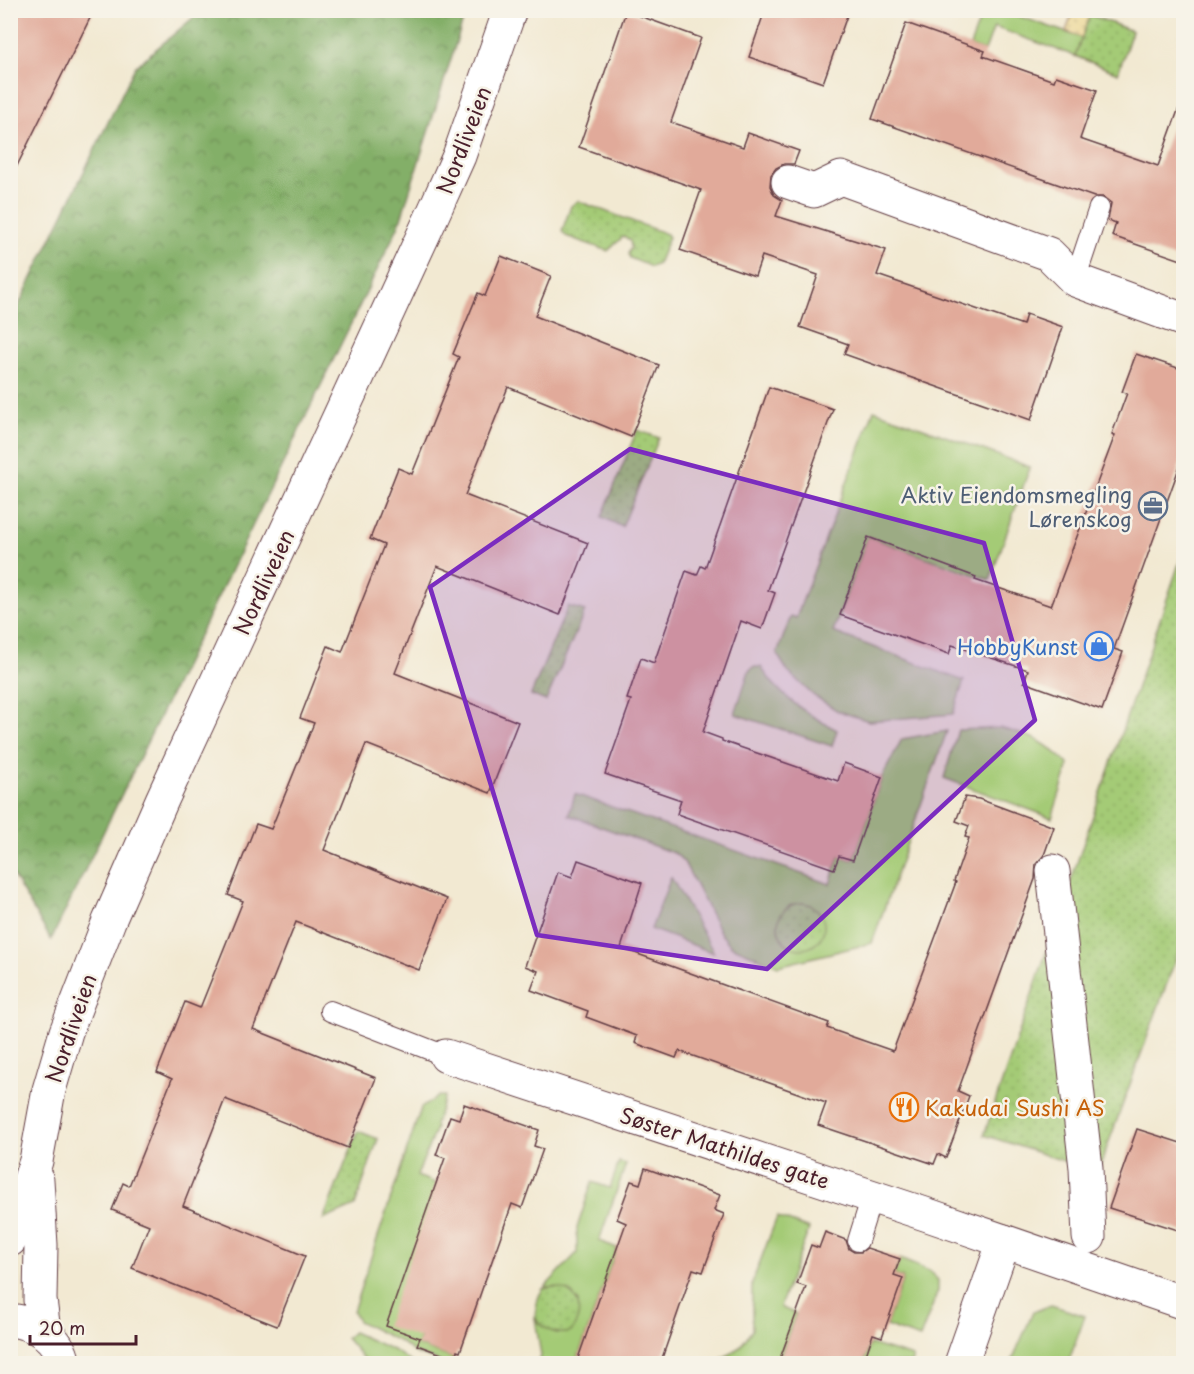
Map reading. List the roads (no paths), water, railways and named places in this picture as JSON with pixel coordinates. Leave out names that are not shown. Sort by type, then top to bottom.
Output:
[{"type":"street","name":"Nordliveien","points":[[10,1240],[36,1161],[49,1090],[63,1040],[109,921],[459,156],[510,10]]},
{"type":"street","points":[[788,182],[814,191],[841,178],[1049,254],[1075,280],[1184,320]]},
{"type":"street","points":[[1053,871],[1086,1168],[1089,1237]]},
{"type":"street","name":"Søster Mathildes gate","points":[[446,1056],[872,1196],[1184,1303]]},
{"type":"street","name":"Nordliveien","points":[[36,1161],[41,1245],[40,1300],[44,1331]]},
{"type":"street","points":[[961,1364],[1004,1241]]},
{"type":"street","points":[[10,1320],[28,1323],[44,1331],[53,1339],[66,1362]]},
{"type":"lane","points":[[1075,280],[1099,208]]},
{"type":"lane","points":[[330,1011],[446,1056]]},
{"type":"lane","points":[[858,1240],[872,1196]]},
{"type":"place","name":"Aktiv Eiendomsmegling Lørenskog","points":[[1153,506]]},
{"type":"place","name":"HobbyKunst","points":[[1099,646]]},
{"type":"place","name":"Kakudai Sushi AS","points":[[904,1107]]}]
